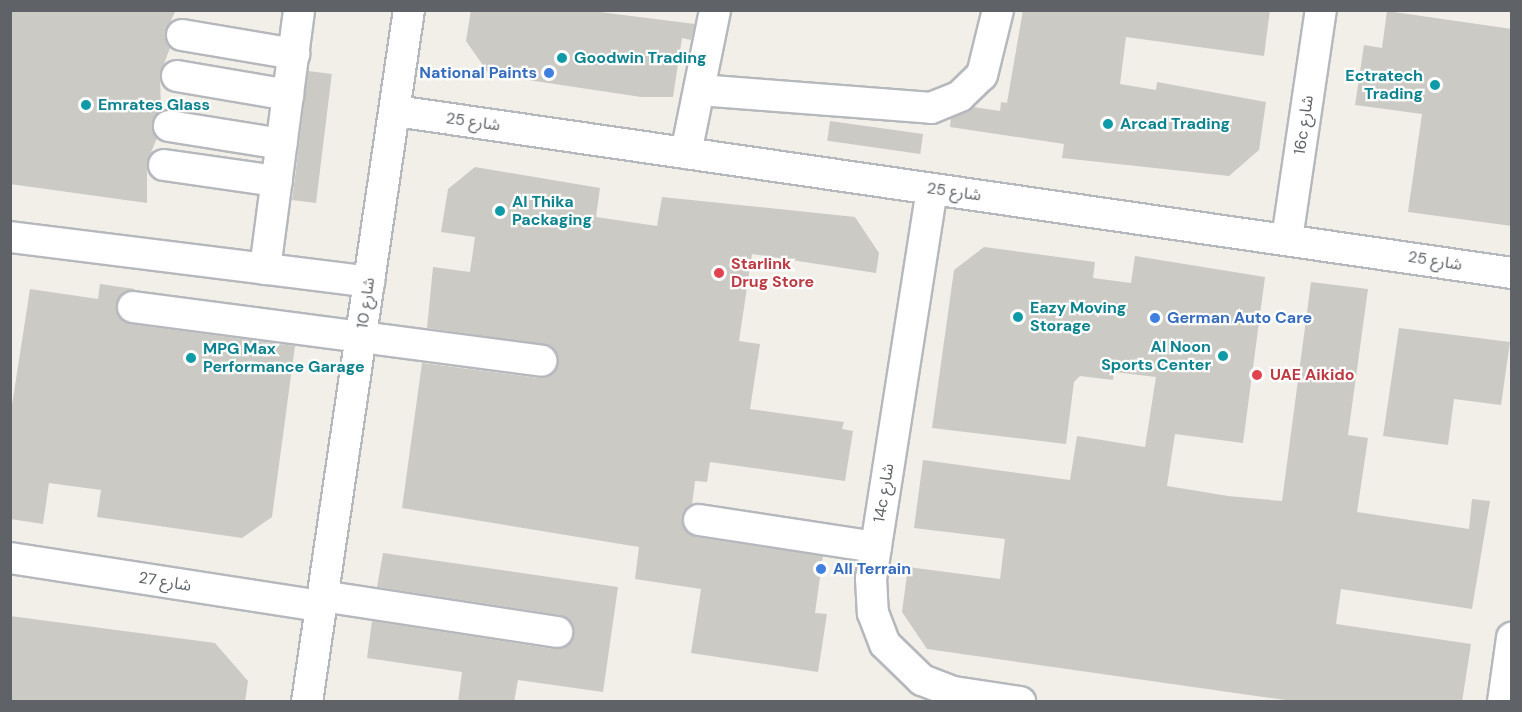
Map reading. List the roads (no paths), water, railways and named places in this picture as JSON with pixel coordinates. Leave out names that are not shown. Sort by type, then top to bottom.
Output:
[{"type":"street","points":[[265,269],[299,10]]},
{"type":"street","name":"شارع 10","points":[[307,702],[396,111],[409,10]]},
{"type":"street","points":[[686,153],[715,10]]},
{"type":"street","points":[[699,90],[900,108],[938,106],[960,96],[982,75],[998,10]]},
{"type":"street","name":"16c شارع","points":[[1287,239],[1321,10]]},
{"type":"street","points":[[182,35],[294,54]]},
{"type":"street","points":[[177,76],[288,95]]},
{"type":"street","name":"شارع 25","points":[[396,111],[1512,273]]},
{"type":"street","points":[[169,126],[282,144]]},
{"type":"street","points":[[164,165],[277,181]]},
{"type":"street","name":"14c شارع","points":[[932,189],[870,596],[878,629],[907,670],[936,694],[1020,702]]},
{"type":"street","points":[[10,237],[369,282]]},
{"type":"street","points":[[133,307],[361,334],[541,361]]},
{"type":"street","points":[[699,520],[876,547]]},
{"type":"street","name":"شارع 27","points":[[10,558],[557,632]]},
{"type":"street","points":[[1503,702],[1512,638]]},
{"type":"place","name":"Goodwin Trading","points":[[562,58]]},
{"type":"place","name":"National Paints","points":[[549,73]]},
{"type":"place","name":"Ectratech Trading","points":[[1435,85]]},
{"type":"place","name":"Emrates Glass","points":[[86,105]]},
{"type":"place","name":"Arcad Trading","points":[[1108,124]]},
{"type":"place","name":"Al Thika Packaging","points":[[500,211]]},
{"type":"place","name":"Starlink Drug Store","points":[[719,273]]},
{"type":"place","name":"Eazy Moving Storage","points":[[1018,317]]},
{"type":"place","name":"German Auto Care","points":[[1155,318]]},
{"type":"place","name":"Al Noon Sports Center","points":[[1223,356]]},
{"type":"place","name":"MPG Max Performance Garage","points":[[191,358]]},
{"type":"place","name":"UAE Aikido","points":[[1257,375]]},
{"type":"place","name":"All Terrain","points":[[821,569]]}]
